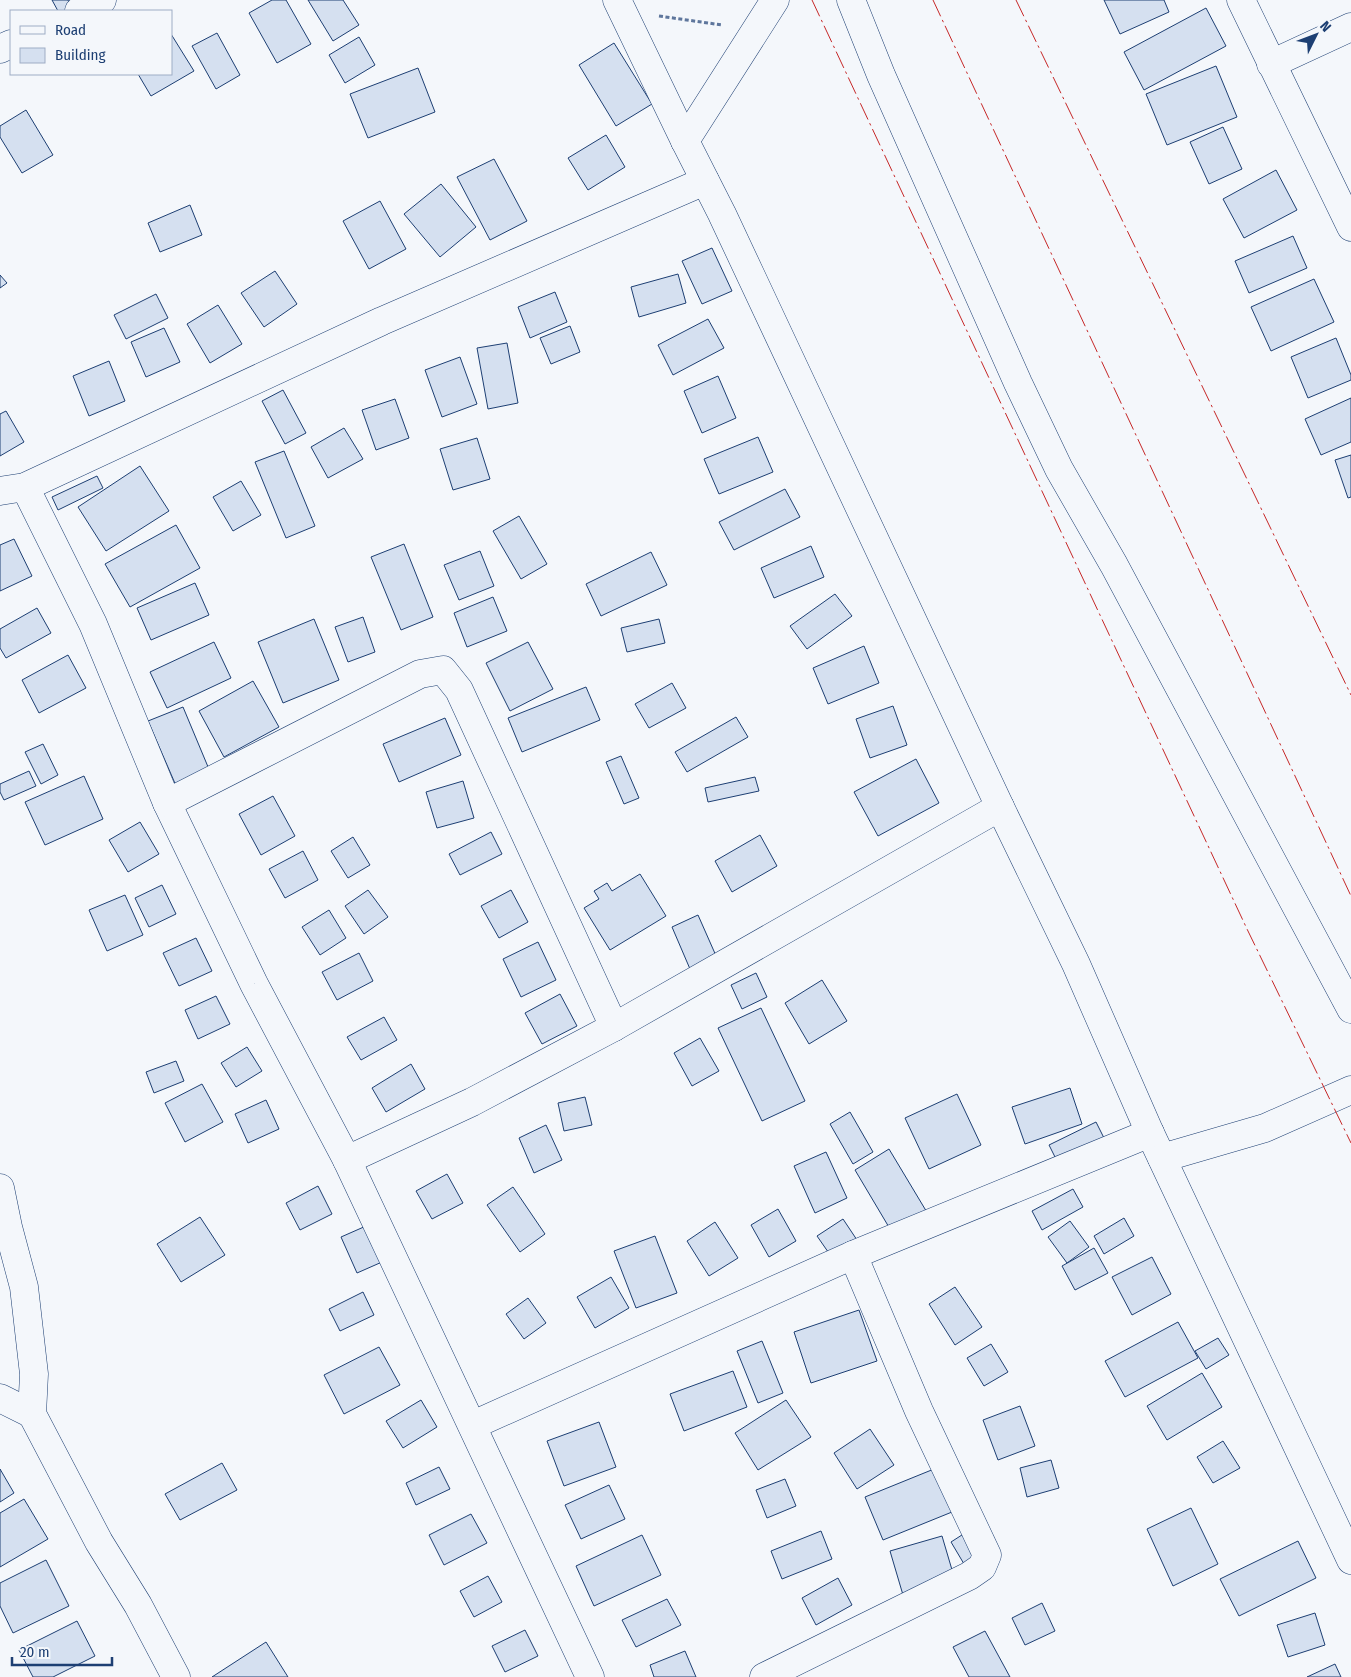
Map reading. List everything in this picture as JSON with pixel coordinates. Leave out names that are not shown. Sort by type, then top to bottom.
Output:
[{"type":"street","points":[[81,10],[102,0]]},
{"type":"street","points":[[617,0],[705,181],[1076,964],[1150,1133],[1351,1560]]},
{"type":"street","points":[[851,0],[881,74],[1018,383],[1059,468],[1123,582],[1351,1009]]},
{"type":"street","points":[[1241,0],[1351,227]]},
{"type":"street","points":[[685,142],[771,8]]},
{"type":"street","points":[[1271,64],[1351,27]]},
{"type":"street","points":[[590,1677],[347,1160],[254,984],[166,803],[93,624],[12,489],[382,321],[705,181]]},
{"type":"street","points":[[166,803],[420,674],[443,670],[459,690],[614,1027]]},
{"type":"street","points":[[347,1160],[472,1102],[614,1027],[1000,807]]},
{"type":"street","points":[[1162,1158],[1265,1128],[1351,1090]]},
{"type":"street","points":[[472,1425],[853,1255],[1150,1133]]},
{"type":"street","points":[[0,1188],[8,1228],[24,1287],[34,1374],[32,1414],[100,1542],[138,1605],[176,1677]]},
{"type":"street","points":[[764,1677],[969,1576],[982,1567],[988,1555],[919,1410],[853,1255]]},
{"type":"street","points":[[0,1398],[32,1414]]},
{"type":"path","points":[[657,16],[725,26],[771,8]]},
{"type":"building","points":[[52,0],[68,0],[72,9],[70,10],[57,10]]},
{"type":"building","points":[[272,0],[286,0],[311,44],[277,63],[249,13]]},
{"type":"building","points":[[308,0],[343,0],[359,25],[333,41]]},
{"type":"building","points":[[1104,0],[1164,0],[1169,12],[1120,34]]},
{"type":"building","points":[[1206,8],[1226,46],[1144,90],[1124,52]]},
{"type":"building","points":[[217,33],[240,75],[216,89],[192,46]]},
{"type":"building","points":[[172,36],[194,71],[151,96],[139,75],[172,75]]},
{"type":"building","points":[[359,37],[375,65],[345,83],[329,55]]},
{"type":"building","points":[[614,43],[652,104],[616,126],[579,65]]},
{"type":"building","points":[[1216,66],[1237,117],[1167,145],[1146,94]]},
{"type":"building","points":[[418,68],[435,112],[368,138],[350,94]]},
{"type":"building","points":[[26,110],[53,155],[22,173],[0,137],[0,126]]},
{"type":"building","points":[[1223,127],[1242,169],[1209,184],[1190,142]]},
{"type":"building","points":[[606,135],[625,167],[588,190],[568,158]]},
{"type":"building","points":[[494,159],[527,221],[490,240],[457,177]]},
{"type":"building","points":[[1276,170],[1297,210],[1244,238],[1223,199]]},
{"type":"building","points":[[441,184],[476,227],[440,257],[404,214]]},
{"type":"building","points":[[380,201],[406,249],[369,269],[343,221]]},
{"type":"building","points":[[190,205],[202,235],[160,252],[148,223]]},
{"type":"building","points":[[1293,236],[1307,268],[1249,293],[1235,261]]},
{"type":"building","points":[[712,248],[732,291],[702,304],[682,261]]},
{"type":"building","points":[[275,271],[297,304],[264,327],[241,293]]},
{"type":"building","points":[[678,274],[686,303],[639,317],[631,287]]},
{"type":"building","points":[[0,275],[7,283],[0,288]]},
{"type":"building","points":[[1314,279],[1334,322],[1271,351],[1251,307]]},
{"type":"building","points":[[555,292],[567,322],[530,338],[518,307]]},
{"type":"building","points":[[156,294],[168,318],[126,339],[114,315]]},
{"type":"building","points":[[218,305],[242,344],[210,363],[187,324]]},
{"type":"building","points":[[708,319],[724,348],[673,375],[658,345]]},
{"type":"building","points":[[570,326],[580,352],[551,364],[540,338]]},
{"type":"building","points":[[164,328],[180,362],[146,377],[131,342]]},
{"type":"building","points":[[1336,338],[1351,375],[1351,380],[1308,398],[1291,357]]},
{"type":"building","points":[[507,343],[518,403],[488,409],[477,348]]},
{"type":"building","points":[[460,357],[477,404],[442,417],[425,370]]},
{"type":"building","points":[[109,361],[125,401],[89,416],[73,376]]},
{"type":"building","points":[[718,376],[736,418],[702,433],[684,391]]},
{"type":"building","points":[[283,390],[306,433],[285,444],[262,401]]},
{"type":"building","points":[[1351,398],[1351,442],[1321,455],[1305,419]]},
{"type":"building","points":[[395,399],[409,438],[376,450],[362,410]]},
{"type":"building","points":[[6,411],[24,442],[0,456],[0,414]]},
{"type":"building","points":[[344,428],[363,459],[328,478],[311,447]]},
{"type":"building","points":[[758,437],[773,472],[719,494],[704,459]]},
{"type":"building","points":[[477,438],[490,479],[453,490],[440,449]]},
{"type":"building","points":[[284,451],[315,526],[286,538],[255,462]]},
{"type":"building","points":[[1351,455],[1351,497],[1348,498],[1335,460]]},
{"type":"building","points":[[140,466],[169,511],[106,551],[78,507]]},
{"type":"building","points":[[97,476],[103,488],[58,510],[52,497]]},
{"type":"building","points":[[241,481],[261,515],[233,531],[213,497]]},
{"type":"building","points":[[785,489],[800,517],[734,550],[719,522]]},
{"type":"building","points":[[519,516],[547,564],[521,579],[493,531]]},
{"type":"building","points":[[176,525],[200,568],[130,607],[105,564]]},
{"type":"building","points":[[14,539],[32,576],[0,591],[0,545]]},
{"type":"building","points":[[404,544],[433,617],[401,630],[371,557]]},
{"type":"building","points":[[811,546],[824,577],[774,598],[761,568]]},
{"type":"building","points":[[480,551],[494,586],[459,600],[444,565]]},
{"type":"building","points":[[651,552],[667,585],[601,616],[586,584]]},
{"type":"building","points":[[195,583],[209,615],[151,640],[137,608]]},
{"type":"building","points":[[835,594],[852,616],[807,649],[790,626]]},
{"type":"building","points":[[493,597],[507,631],[467,647],[454,613]]},
{"type":"building","points":[[37,608],[51,633],[6,658],[0,648],[0,629]]},
{"type":"building","points":[[363,617],[375,652],[348,662],[335,627]]},
{"type":"building","points":[[314,619],[339,680],[283,703],[258,642]]},
{"type":"building","points":[[659,619],[665,643],[627,652],[621,628]]},
{"type":"building","points":[[214,642],[231,678],[167,708],[150,672]]},
{"type":"building","points":[[528,642],[553,689],[510,711],[486,663]]},
{"type":"building","points":[[864,646],[879,683],[828,704],[813,668]]},
{"type":"building","points":[[68,655],[86,688],[39,713],[22,680]]},
{"type":"building","points":[[253,681],[279,727],[224,757],[199,711]]},
{"type":"building","points":[[672,683],[686,708],[649,728],[635,704]]},
{"type":"building","points":[[586,687],[600,720],[522,752],[508,718]]},
{"type":"building","points":[[893,706],[907,745],[870,758],[856,719]]},
{"type":"building","points":[[183,707],[211,774],[177,788],[148,721]]},
{"type":"building","points":[[736,717],[748,737],[687,772],[675,752]]},
{"type":"building","points":[[445,718],[461,755],[399,782],[383,744]]},
{"type":"building","points":[[43,744],[58,775],[41,784],[25,752]]},
{"type":"building","points":[[621,756],[639,798],[624,804],[606,762]]},
{"type":"building","points":[[916,759],[939,803],[878,836],[854,792]]},
{"type":"building","points":[[29,771],[36,786],[4,800],[0,792],[0,784]]},
{"type":"building","points":[[84,776],[103,819],[45,845],[25,802]]},
{"type":"building","points":[[755,777],[759,791],[708,802],[705,788]]},
{"type":"building","points":[[463,781],[474,818],[437,828],[426,792]]},
{"type":"building","points":[[273,796],[295,836],[261,855],[239,814]]},
{"type":"building","points":[[140,822],[159,854],[128,872],[109,840]]},
{"type":"building","points":[[491,832],[502,854],[460,875],[449,854]]},
{"type":"building","points":[[760,835],[777,866],[732,892],[715,861]]},
{"type":"building","points":[[353,837],[370,865],[348,878],[331,851]]},
{"type":"building","points":[[303,851],[318,880],[285,898],[269,869]]},
{"type":"building","points":[[640,874],[666,916],[610,950],[584,908],[599,899],[594,891],[607,883],[612,891]]},
{"type":"building","points":[[162,885],[176,914],[149,927],[135,898]]},
{"type":"building","points":[[368,890],[388,917],[364,934],[345,906]]},
{"type":"building","points":[[511,890],[528,922],[499,938],[481,906]]},
{"type":"building","points":[[125,895],[143,935],[107,951],[89,910]]},
{"type":"building","points":[[329,910],[346,938],[320,955],[302,927]]},
{"type":"building","points":[[698,915],[717,958],[690,969],[672,927]]},
{"type":"building","points":[[196,938],[212,971],[179,986],[163,953]]},
{"type":"building","points":[[538,942],[556,980],[521,997],[503,959]]},
{"type":"building","points":[[359,953],[373,981],[337,1000],[322,972]]},
{"type":"building","points":[[756,973],[767,997],[742,1009],[731,985]]},
{"type":"building","points":[[822,980],[847,1021],[809,1044],[785,1003]]},
{"type":"building","points":[[560,994],[577,1026],[542,1044],[525,1013]]},
{"type":"building","points":[[216,996],[230,1024],[198,1039],[185,1010]]},
{"type":"building","points":[[761,1008],[805,1101],[762,1121],[718,1028]]},
{"type":"building","points":[[384,1017],[397,1040],[361,1060],[347,1037]]},
{"type":"building","points":[[700,1038],[719,1071],[692,1086],[674,1053]]},
{"type":"building","points":[[247,1047],[262,1071],[236,1087],[221,1063]]},
{"type":"building","points":[[176,1061],[184,1081],[154,1093],[146,1072]]},
{"type":"building","points":[[411,1064],[425,1089],[386,1112],[372,1088]]},
{"type":"building","points":[[202,1084],[223,1122],[185,1142],[165,1103]]},
{"type":"building","points":[[1070,1088],[1082,1124],[1025,1144],[1012,1107]]},
{"type":"building","points":[[957,1094],[981,1145],[929,1169],[905,1118]]},
{"type":"building","points":[[585,1097],[592,1125],[564,1131],[558,1103]]},
{"type":"building","points":[[266,1100],[279,1129],[248,1143],[235,1114]]},
{"type":"building","points":[[850,1112],[873,1152],[853,1164],[830,1124]]},
{"type":"building","points":[[1096,1122],[1107,1144],[1060,1167],[1049,1145]]},
{"type":"building","points":[[546,1125],[562,1160],[534,1173],[519,1138]]},
{"type":"building","points":[[889,1149],[928,1214],[893,1234],[855,1170]]},
{"type":"building","points":[[826,1152],[847,1198],[815,1213],[794,1166]]},
{"type":"building","points":[[447,1174],[463,1203],[432,1219],[416,1191]]},
{"type":"building","points":[[318,1186],[332,1214],[300,1230],[286,1203]]},
{"type":"building","points":[[513,1187],[545,1234],[520,1252],[487,1205]]},
{"type":"building","points":[[1073,1189],[1083,1207],[1042,1230],[1032,1211]]},
{"type":"building","points":[[778,1209],[796,1241],[769,1257],[751,1225]]},
{"type":"building","points":[[200,1217],[225,1255],[181,1282],[157,1244]]},
{"type":"building","points":[[1124,1218],[1134,1236],[1104,1254],[1094,1236]]},
{"type":"building","points":[[843,1219],[859,1243],[833,1259],[817,1236]]},
{"type":"building","points":[[1070,1221],[1089,1247],[1067,1263],[1048,1237]]},
{"type":"building","points":[[715,1222],[738,1258],[709,1276],[687,1241]]},
{"type":"building","points":[[366,1226],[382,1262],[357,1273],[341,1237]]},
{"type":"building","points":[[655,1236],[677,1293],[636,1308],[614,1251]]},
{"type":"building","points":[[1094,1248],[1108,1273],[1075,1290],[1062,1266]]},
{"type":"building","points":[[1152,1257],[1171,1294],[1132,1315],[1112,1277]]},
{"type":"building","points":[[611,1277],[629,1308],[595,1328],[577,1297]]},
{"type":"building","points":[[955,1287],[982,1327],[955,1345],[929,1304]]},
{"type":"building","points":[[363,1292],[374,1315],[340,1331],[329,1309]]},
{"type":"building","points":[[528,1298],[546,1323],[524,1339],[506,1314]]},
{"type":"building","points":[[859,1310],[877,1361],[811,1383],[794,1332]]},
{"type":"building","points":[[1178,1322],[1198,1358],[1125,1397],[1105,1361]]},
{"type":"building","points":[[1218,1338],[1229,1355],[1206,1369],[1195,1351]]},
{"type":"building","points":[[762,1341],[783,1393],[758,1403],[737,1351]]},
{"type":"building","points":[[991,1344],[1008,1372],[984,1386],[967,1358]]},
{"type":"building","points":[[379,1347],[400,1385],[344,1414],[324,1375]]},
{"type":"building","points":[[733,1371],[747,1407],[684,1431],[670,1394]]},
{"type":"building","points":[[1202,1373],[1222,1407],[1167,1440],[1147,1406]]},
{"type":"building","points":[[421,1400],[437,1427],[403,1448],[386,1421]]},
{"type":"building","points":[[786,1400],[811,1437],[758,1470],[735,1433]]},
{"type":"building","points":[[1020,1406],[1035,1446],[998,1460],[983,1420]]},
{"type":"building","points":[[599,1422],[616,1467],[564,1486],[547,1441]]},
{"type":"building","points":[[870,1429],[894,1465],[857,1489],[834,1453]]},
{"type":"building","points":[[1223,1441],[1240,1468],[1213,1483],[1197,1457]]},
{"type":"building","points":[[1051,1460],[1059,1488],[1027,1497],[1020,1468]]},
{"type":"building","points":[[222,1463],[237,1490],[180,1520],[165,1494]]},
{"type":"building","points":[[439,1467],[450,1489],[416,1505],[406,1483]]},
{"type":"building","points":[[0,1469],[14,1493],[0,1502]]},
{"type":"building","points":[[934,1469],[952,1512],[883,1540],[865,1497]]},
{"type":"building","points":[[785,1479],[796,1506],[767,1518],[756,1490]]},
{"type":"building","points":[[609,1485],[625,1519],[581,1539],[565,1505]]},
{"type":"building","points":[[24,1499],[48,1539],[0,1567],[0,1513]]},
{"type":"building","points":[[1191,1508],[1218,1564],[1173,1586],[1147,1529]]},
{"type":"building","points":[[471,1514],[487,1543],[444,1565],[429,1535]]},
{"type":"building","points":[[821,1531],[832,1559],[782,1579],[771,1551]]},
{"type":"building","points":[[965,1533],[981,1559],[967,1569],[951,1542]]},
{"type":"building","points":[[642,1535],[661,1575],[594,1606],[576,1566]]},
{"type":"building","points":[[942,1536],[955,1580],[903,1595],[890,1551]]},
{"type":"building","points":[[1298,1541],[1316,1578],[1239,1616],[1220,1579]]},
{"type":"building","points":[[46,1560],[69,1606],[13,1633],[0,1606],[0,1583]]},
{"type":"building","points":[[488,1576],[502,1602],[474,1617],[460,1591]]},
{"type":"building","points":[[838,1578],[852,1605],[816,1625],[802,1598]]},
{"type":"building","points":[[667,1599],[681,1625],[636,1647],[622,1620]]},
{"type":"building","points":[[1042,1603],[1055,1631],[1025,1645],[1012,1618]]},
{"type":"building","points":[[1315,1613],[1325,1645],[1288,1657],[1277,1625]]},
{"type":"building","points":[[77,1621],[95,1656],[53,1677],[33,1677],[19,1650]]},
{"type":"building","points":[[525,1630],[538,1656],[505,1672],[492,1646]]},
{"type":"building","points":[[985,1631],[1010,1677],[969,1677],[953,1647]]},
{"type":"building","points":[[266,1642],[288,1677],[212,1677]]},
{"type":"building","points":[[685,1651],[696,1677],[654,1677],[650,1665]]},
{"type":"building","points":[[1335,1664],[1341,1677],[1307,1677]]},
{"type":"power","points":[[812,0],[1247,929],[1351,1143]]},
{"type":"power","points":[[933,0],[1351,896]]},
{"type":"power","points":[[1016,0],[1351,695]]}]
